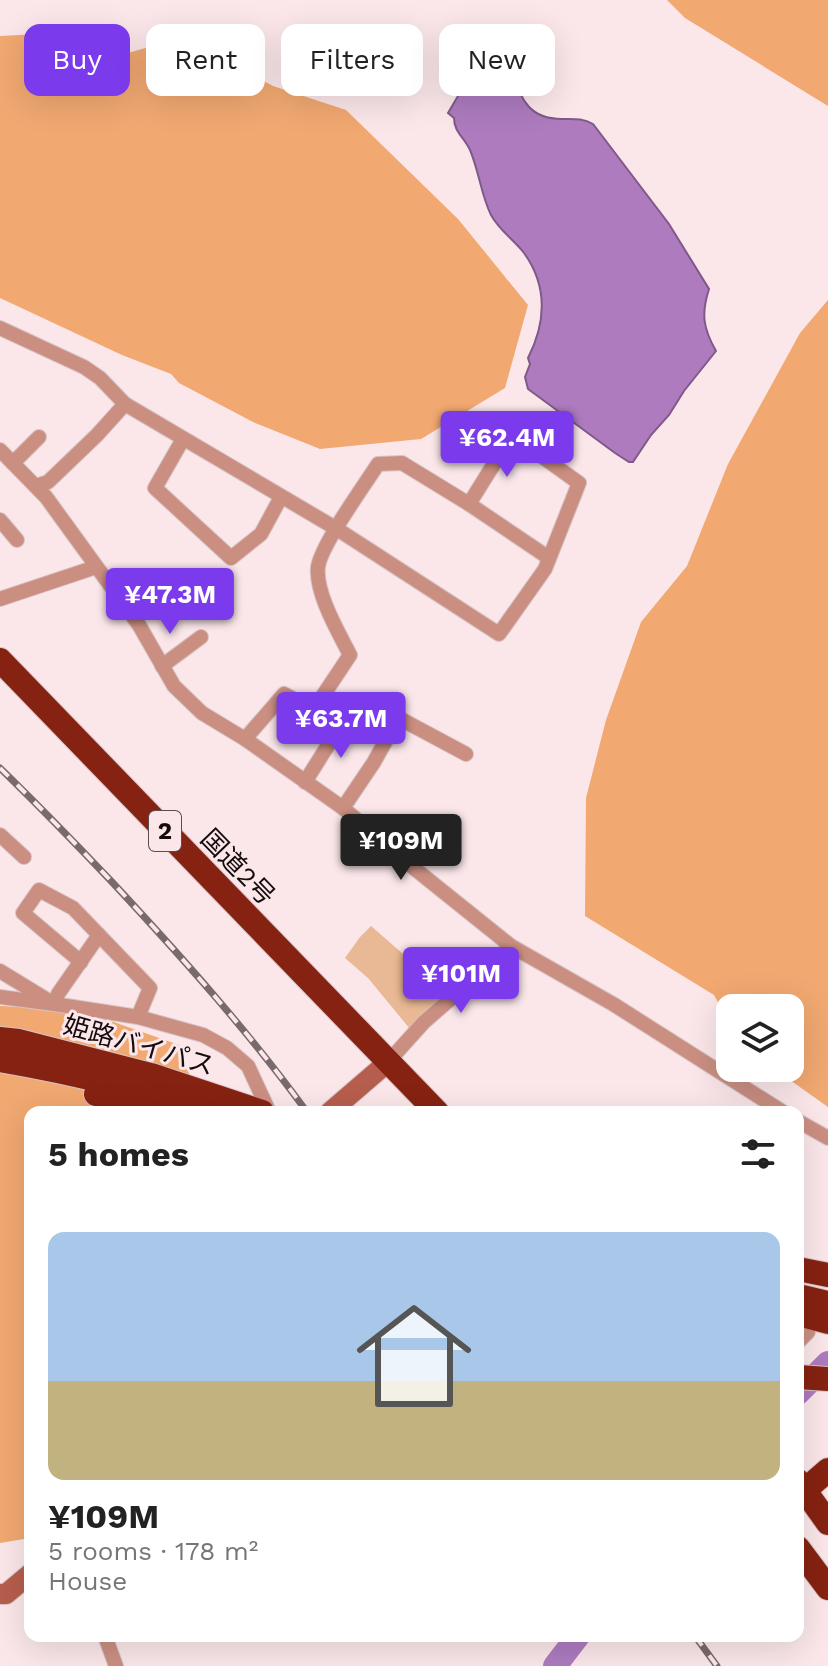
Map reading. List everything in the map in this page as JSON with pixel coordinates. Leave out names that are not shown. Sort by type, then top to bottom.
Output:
[{"type":"highway","name":"国道2号","points":[[0,660],[331,1003],[384,1066],[430,1106]]},
{"type":"highway","name":"姫路バイパス","points":[[0,1039],[19,1041],[151,1075],[247,1106]]},
{"type":"highway","name":"姫路バイパス","points":[[0,1060],[96,1079],[188,1106]]},
{"type":"highway","points":[[384,1066],[414,1106]]},
{"type":"highway","points":[[0,1067],[82,1089],[130,1106]]},
{"type":"highway","points":[[804,1270],[828,1275]]},
{"type":"highway","points":[[804,1297],[828,1303]]},
{"type":"highway","points":[[804,1377],[828,1379]]},
{"type":"highway","points":[[804,1484],[828,1470]]},
{"type":"highway","points":[[804,1490],[828,1523]]},
{"type":"highway","points":[[804,1556],[828,1588]]},
{"type":"main road","points":[[337,1106],[384,1066]]},
{"type":"main road","points":[[0,1594],[6,1594],[24,1579]]},
{"type":"street","points":[[0,328],[84,367],[100,378],[125,404],[337,529],[499,634],[545,569],[579,483],[512,435],[469,504]]},
{"type":"street","points":[[36,486],[48,482],[125,404]]},
{"type":"street","points":[[13,463],[39,437]]},
{"type":"street","points":[[183,439],[155,488],[231,558],[261,534],[281,497]]},
{"type":"street","points":[[0,450],[46,497],[139,625],[174,686],[202,713],[245,739],[343,808],[511,946],[613,1004],[774,1106]]},
{"type":"street","points":[[314,709],[350,655],[330,616],[318,567],[337,529],[378,464],[402,463],[549,558]]},
{"type":"street","points":[[0,520],[17,540]]},
{"type":"street","points":[[0,599],[96,567]]},
{"type":"street","points":[[162,666],[201,637]]},
{"type":"street","points":[[245,739],[284,694],[339,723],[359,721],[369,727],[382,709],[466,754]]},
{"type":"street","points":[[343,808],[399,717]]},
{"type":"street","points":[[305,782],[339,723]]},
{"type":"street","points":[[0,835],[23,851]]},
{"type":"street","points":[[81,962],[23,913],[39,890],[73,908],[150,988],[138,1017]]},
{"type":"street","points":[[54,1004],[99,935]]},
{"type":"street","points":[[384,1066],[424,1022],[511,946]]},
{"type":"street","points":[[0,971],[54,1004]]},
{"type":"street","points":[[0,997],[138,1017],[203,1035],[227,1048],[248,1066],[267,1106]]},
{"type":"street","points":[[804,1124],[828,1138]]},
{"type":"street","points":[[107,1642],[116,1666]]},
{"type":"shaded area","points":[[667,0],[828,0],[828,106],[685,18]]},
{"type":"shaded area","points":[[24,35],[24,96],[130,96],[130,52],[146,48],[146,96],[265,96],[265,82],[281,89],[281,96],[303,96],[346,110],[458,219],[528,305],[505,388],[421,439],[320,449],[253,422],[179,383],[171,374],[122,355],[0,298],[0,36]]},
{"type":"shaded area","points":[[458,96],[522,96],[530,108],[548,118],[582,120],[593,124],[669,224],[709,289],[705,321],[716,351],[633,462],[615,453],[528,389],[525,377],[541,318],[541,291],[524,253],[491,215],[470,150],[457,131],[454,118],[448,113]]},
{"type":"shaded area","points":[[828,300],[828,1107],[793,1082],[804,1082],[804,994],[716,994],[716,999],[585,916],[586,798],[606,720],[641,622],[687,566],[728,464],[800,333]]},
{"type":"shaded area","points":[[371,926],[447,996],[410,1029],[368,978],[345,958]]},
{"type":"shaded area","points":[[0,1006],[77,1009],[179,1045],[195,1090],[194,1106],[24,1106],[24,1539],[0,1543]]},
{"type":"waterway","points":[[804,1387],[828,1363]]},
{"type":"waterway","points":[[555,1666],[573,1642]]},
{"type":"railway","points":[[0,768],[98,867],[188,965],[302,1106]]},
{"type":"railway","points":[[699,1642],[717,1666]]}]
